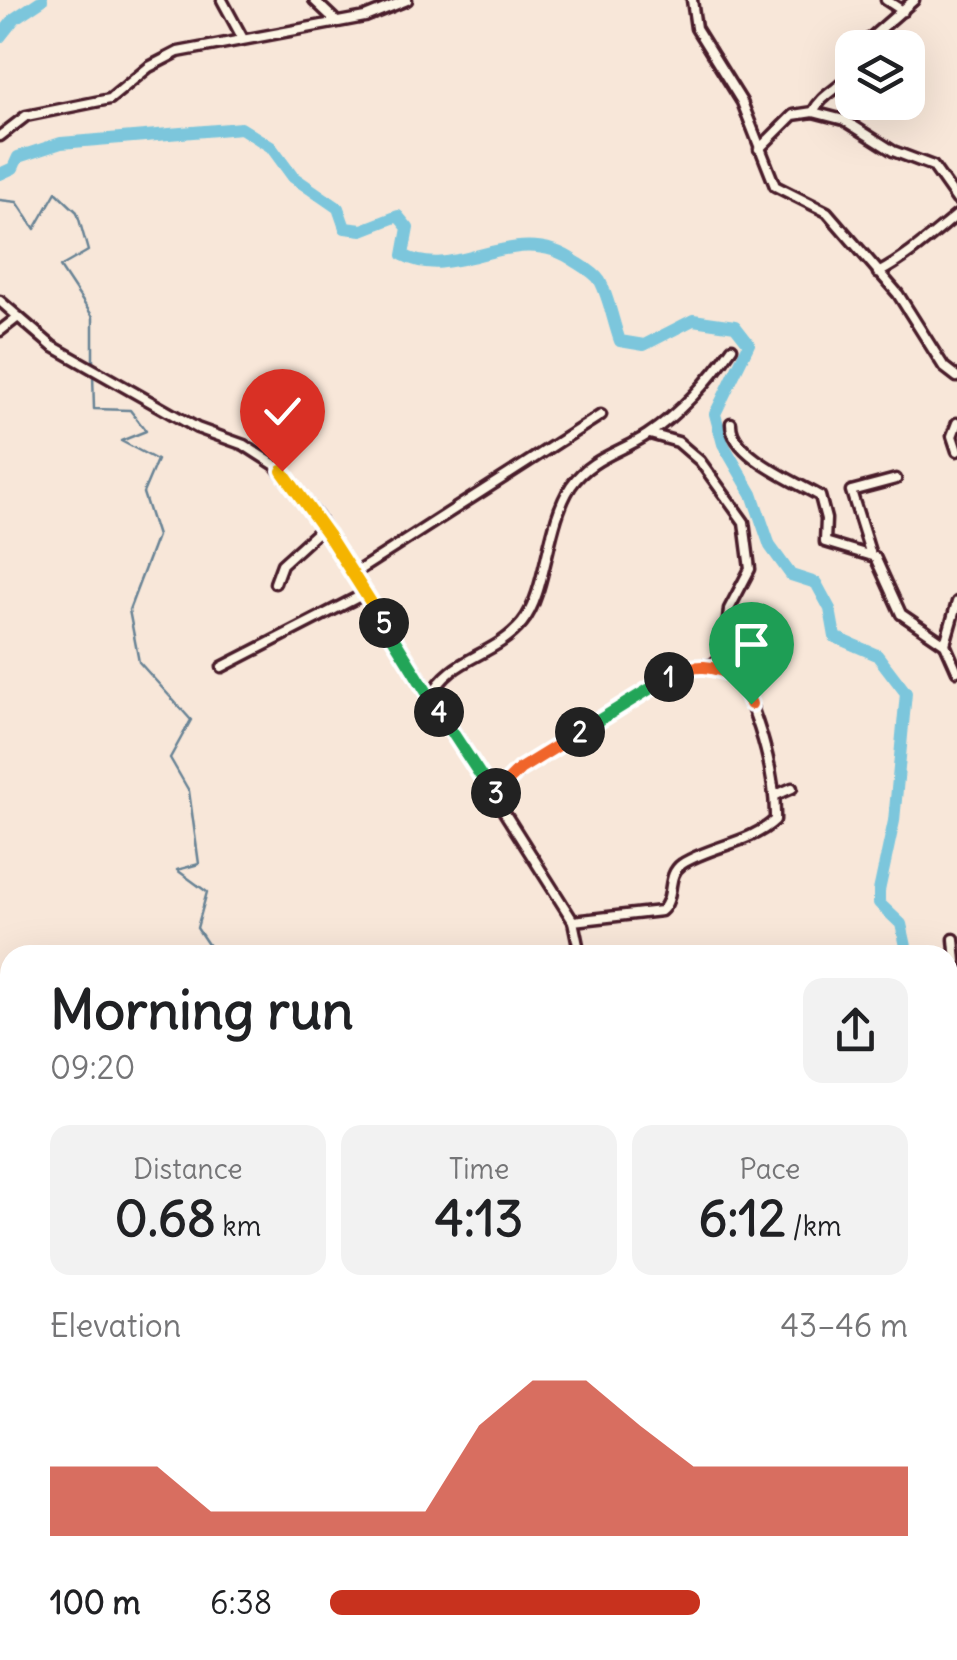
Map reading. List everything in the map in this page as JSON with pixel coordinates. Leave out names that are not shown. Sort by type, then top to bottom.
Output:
[{"type":"street","points":[[222,0],[242,37]]},
{"type":"street","points":[[314,0],[334,19]]},
{"type":"street","points":[[0,136],[26,116],[110,98],[149,67],[178,52],[334,19],[366,17],[407,0]]},
{"type":"street","points":[[886,0],[902,11]]},
{"type":"street","points":[[880,30],[914,0]]},
{"type":"street","points":[[689,1],[696,28],[742,102],[774,186],[828,212],[956,374]]},
{"type":"street","points":[[813,112],[822,95],[835,89]]},
{"type":"street","points":[[758,149],[784,120],[813,112],[844,120],[893,152],[933,166],[957,200]]},
{"type":"street","points":[[878,272],[907,257],[916,244],[957,215]]},
{"type":"street","points":[[0,301],[52,346],[197,428],[244,444],[275,465],[323,526],[494,796],[572,921],[578,945]]},
{"type":"street","points":[[0,331],[18,317]]},
{"type":"street","points":[[430,698],[443,674],[482,655],[526,618],[552,528],[571,486],[598,460],[650,434],[713,378],[732,348]]},
{"type":"street","points":[[354,574],[430,520],[601,415]]},
{"type":"street","points":[[730,423],[738,446],[793,486],[820,496],[826,519],[825,542],[878,560],[901,614],[945,644],[957,671]]},
{"type":"street","points":[[957,423],[952,436],[957,451]]},
{"type":"street","points":[[650,434],[678,442],[700,461],[744,522],[750,569],[729,609],[725,654],[712,666]]},
{"type":"street","points":[[870,555],[851,491],[896,479]]},
{"type":"street","points":[[275,583],[282,564],[323,526]]},
{"type":"street","points":[[222,667],[366,594]]},
{"type":"street","points":[[945,644],[957,602]]},
{"type":"street","points":[[494,796],[520,769],[683,668],[712,666],[740,678],[776,795],[772,823],[675,870],[666,908],[572,921]]},
{"type":"street","points":[[776,795],[792,788]]},
{"type":"street","points":[[954,939],[954,945]]},
{"type":"waterway","points":[[0,37],[15,18],[42,0]]},
{"type":"waterway","points":[[0,174],[13,168],[18,157],[61,143],[241,128],[271,147],[293,177],[338,208],[345,228],[362,230],[398,216],[408,228],[403,255],[423,262],[444,262],[509,248],[554,250],[600,281],[620,341],[644,345],[693,320],[735,326],[749,344],[715,414],[723,444],[752,494],[770,546],[791,575],[816,583],[830,609],[835,637],[877,655],[906,693],[894,821],[879,891],[879,903],[901,924],[906,945]]},
{"type":"waterway","points":[[0,200],[17,202],[35,229],[56,192],[77,212],[88,251],[60,267],[93,317],[93,366]]},
{"type":"waterway","points":[[93,374],[94,409],[130,410],[146,431],[121,441],[157,460],[143,493],[157,536],[129,610],[139,662],[191,720],[170,758],[189,791],[199,864],[177,870],[207,892],[197,928],[208,945]]},
{"type":"route","points":[[282,471],[317,516],[494,796],[504,781],[520,769],[683,668],[712,666],[740,678],[751,704]]}]
